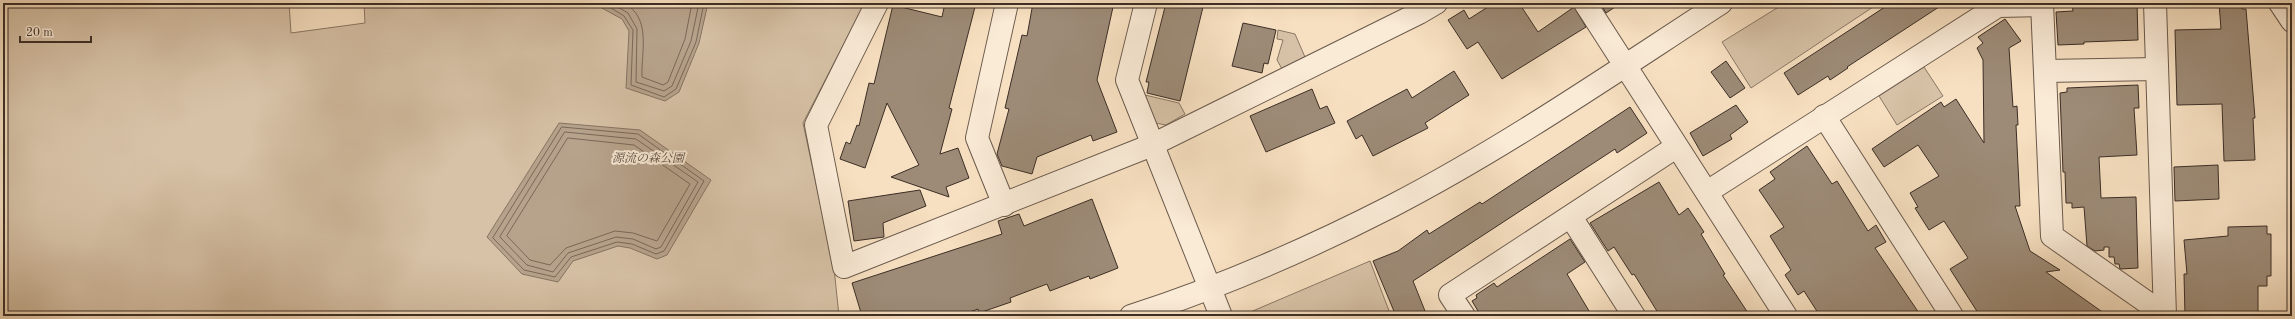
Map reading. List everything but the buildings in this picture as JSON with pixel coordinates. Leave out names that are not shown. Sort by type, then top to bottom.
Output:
[{"type":"street","points":[[877,3],[816,125],[844,268],[1152,145],[1419,13],[1436,3]]},
{"type":"street","points":[[1004,205],[977,138],[1007,3]]},
{"type":"street","points":[[1146,3],[1128,80],[1152,145],[1193,242],[1209,288],[1221,316]]},
{"type":"street","points":[[1585,3],[1676,147],[1707,192],[1786,316]]},
{"type":"street","points":[[1132,316],[1268,265],[1392,206],[1500,144],[1721,3]]},
{"type":"street","points":[[2155,3],[2165,315]]},
{"type":"street","points":[[2280,3],[2292,21]]},
{"type":"street","points":[[1707,192],[1998,6],[2042,4],[2052,236],[2165,315]]},
{"type":"street","points":[[2045,71],[2157,68]]},
{"type":"street","points":[[1824,116],[1952,316]]},
{"type":"street","points":[[1464,316],[1450,296],[1676,147]]},
{"type":"street","points":[[1571,217],[1634,316]]},
{"type":"green space","name":"源流の森公園","points":[[3,3],[289,3],[291,33],[365,23],[364,3],[865,3],[803,123],[834,268],[839,316],[3,316]]},
{"type":"green space","points":[[1785,3],[1879,3],[1751,88],[1722,42]]},
{"type":"green space","points":[[1278,30],[1295,34],[1305,57],[1282,69],[1277,60],[1283,40],[1277,39]]},
{"type":"green space","points":[[1924,67],[1943,96],[1897,125],[1879,96]]},
{"type":"green space","points":[[1145,95],[1179,103],[1185,114],[1166,125],[1155,123]]},
{"type":"green space","points":[[1370,261],[1391,316],[1241,316]]},
{"type":"water","points":[[599,3],[708,3],[699,43],[679,92],[665,101],[626,88],[629,31],[622,19],[600,7]]},
{"type":"water","points":[[559,123],[640,130],[711,180],[667,255],[657,259],[630,248],[618,246],[573,261],[558,282],[522,274],[487,237]]}]
